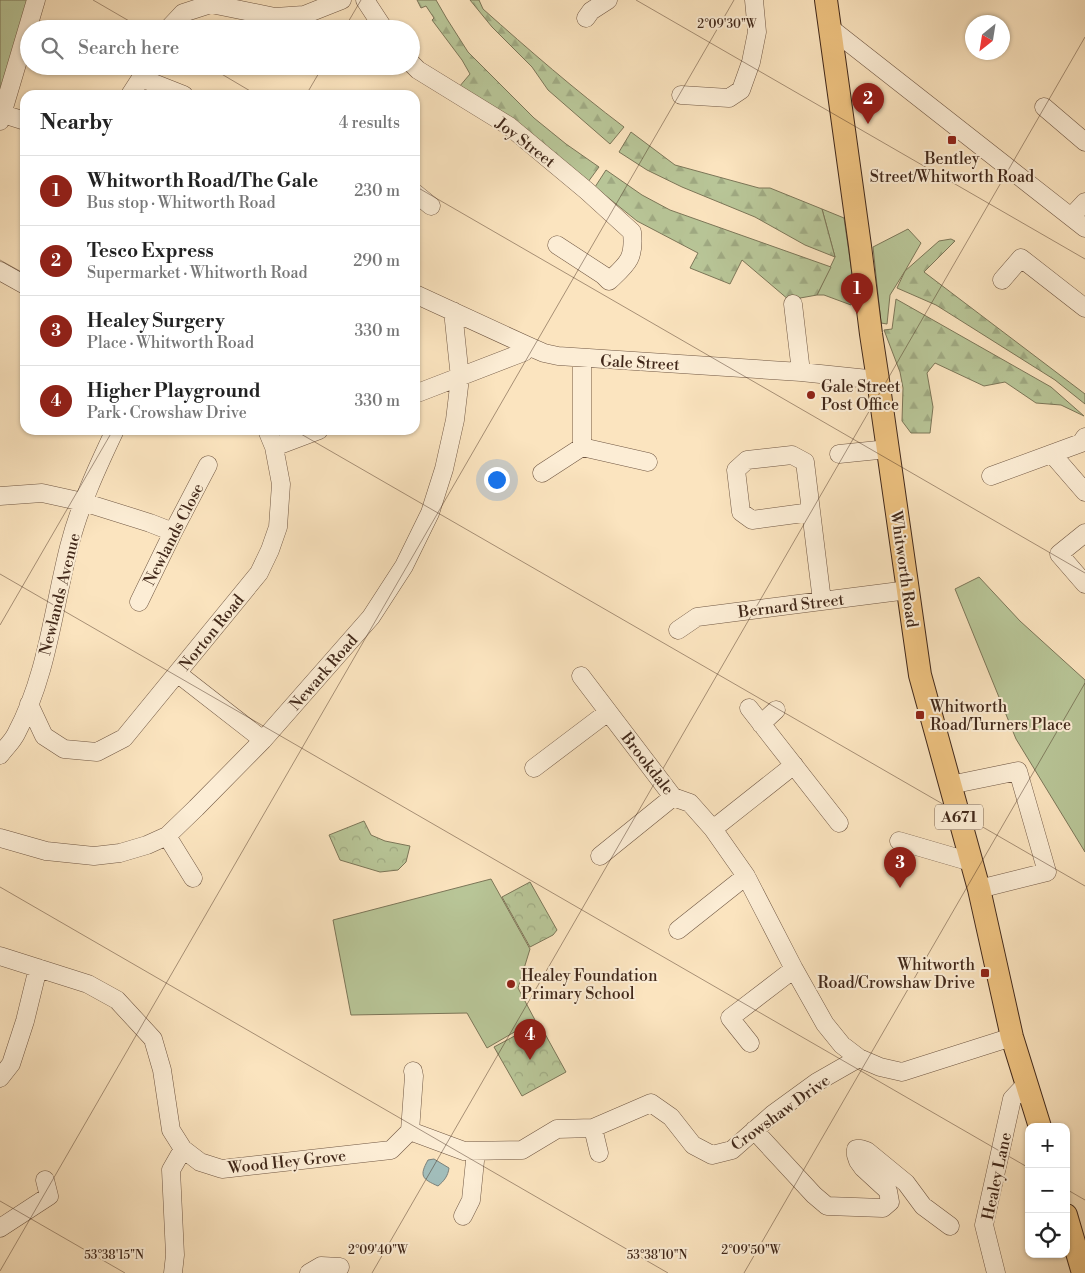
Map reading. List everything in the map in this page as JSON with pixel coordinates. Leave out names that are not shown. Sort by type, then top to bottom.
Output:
[{"type":"main road","name":"Whitworth Road","points":[[826,0],[828,27],[920,675],[979,889],[1012,1037],[1039,1123]]},
{"type":"main road","points":[[1070,1229],[1083,1273]]},
{"type":"street","points":[[30,20],[36,0]]},
{"type":"street","points":[[173,20],[181,6],[211,4],[275,17],[304,15],[342,0]]},
{"type":"street","points":[[365,0],[378,20]]},
{"type":"street","points":[[586,18],[591,10],[608,0]]},
{"type":"street","points":[[681,95],[729,98],[741,90],[751,62],[757,32],[754,0]]},
{"type":"street","points":[[828,27],[1085,228]]},
{"type":"street","points":[[20,53],[1,116],[20,120]]},
{"type":"street","name":"Joy Street","points":[[420,71],[509,126],[587,191],[632,232],[634,247],[625,266],[609,282],[603,275],[557,245]]},
{"type":"street","points":[[133,90],[142,75]]},
{"type":"street","points":[[149,75],[175,90]]},
{"type":"street","points":[[1044,107],[1085,142]]},
{"type":"street","points":[[420,198],[431,206]]},
{"type":"street","points":[[1071,217],[1085,202]]},
{"type":"street","points":[[1002,280],[1020,258],[1085,308]]},
{"type":"street","points":[[0,271],[20,282]]},
{"type":"street","name":"Gale Street","points":[[420,296],[544,353],[558,356],[801,372],[878,380]]},
{"type":"street","points":[[793,304],[801,372]]},
{"type":"street","name":"Newark Road","points":[[0,838],[46,851],[94,856],[120,853],[147,845],[166,836],[263,740],[371,617],[404,566],[430,513],[444,469],[455,420],[460,378],[453,311]]},
{"type":"street","points":[[420,392],[524,352],[528,346]]},
{"type":"street","points":[[582,358],[582,447]]},
{"type":"street","name":"Newlands Avenue","points":[[0,755],[15,736],[30,704],[46,653],[69,546],[96,470],[113,435]]},
{"type":"street","name":"Norton Road","points":[[44,736],[64,749],[97,752],[124,738],[259,573],[278,527],[281,484],[274,447],[269,435]]},
{"type":"street","points":[[274,447],[306,435]]},
{"type":"street","points":[[991,476],[1080,443],[1085,437]]},
{"type":"street","points":[[542,473],[582,447],[648,462]]},
{"type":"street","points":[[839,454],[888,449]]},
{"type":"street","points":[[1052,454],[1085,492]]},
{"type":"street","points":[[811,512],[752,520],[741,512],[736,470],[747,460],[792,455],[805,462],[822,601]]},
{"type":"street","name":"Newlands Close","points":[[139,602],[208,465]]},
{"type":"street","points":[[0,496],[42,494],[84,502],[173,532]]},
{"type":"street","points":[[1085,533],[1059,554],[1085,584]]},
{"type":"street","name":"Bernard Street","points":[[678,630],[697,617],[908,590]]},
{"type":"street","points":[[177,673],[263,740]]},
{"type":"street","name":"Brookdale","points":[[581,676],[673,797],[690,803],[713,829],[746,876],[825,1024],[842,1045],[859,1058]]},
{"type":"street","points":[[15,736],[44,736],[30,704]]},
{"type":"street","points":[[749,708],[839,823]]},
{"type":"street","points":[[761,724],[776,710]]},
{"type":"street","points":[[534,768],[608,712]]},
{"type":"street","points":[[713,829],[794,765]]},
{"type":"street","points":[[950,785],[1018,770],[1047,872],[979,889]]},
{"type":"street","points":[[600,856],[673,797]]},
{"type":"street","points":[[166,836],[193,878]]},
{"type":"street","points":[[899,841],[971,862]]},
{"type":"street","points":[[678,930],[746,876]]},
{"type":"street","name":"Wood Hey Grove","points":[[0,956],[88,984],[117,1000],[153,1039],[162,1070],[171,1130],[183,1149],[200,1162],[222,1169],[391,1150],[410,1131]]},
{"type":"street","points":[[0,1078],[11,1064],[25,1021],[38,968]]},
{"type":"street","points":[[750,1043],[730,1018],[794,969]]},
{"type":"street","points":[[859,1058],[880,1067],[902,1072],[1012,1037]]},
{"type":"street","name":"Crowshaw Drive","points":[[476,1151],[522,1150],[557,1129],[594,1128],[651,1103],[672,1117],[693,1145],[712,1155],[732,1150],[773,1114],[817,1082],[859,1058]]},
{"type":"street","points":[[413,1071],[410,1131],[464,1151],[476,1151],[471,1200],[463,1216]]},
{"type":"street","name":"Healey Lane","points":[[996,1273],[984,1225],[1012,1099],[1027,1083]]},
{"type":"street","points":[[594,1128],[599,1153]]},
{"type":"street","points":[[754,1130],[814,1195],[828,1206],[883,1208],[890,1202],[888,1191],[858,1161],[856,1149],[861,1149],[867,1151],[906,1183],[923,1206],[950,1226]]},
{"type":"street","points":[[173,1273],[175,1255],[171,1170],[183,1149]]},
{"type":"street","points":[[0,1228],[49,1196],[45,1180]]},
{"type":"street","points":[[309,1273],[321,1266],[340,1266]]},
{"type":"green space","points":[[0,0],[31,0],[25,20],[20,20],[20,36],[0,102]]},
{"type":"green space","points":[[417,0],[436,0],[468,52],[534,118],[599,167],[588,182],[459,87],[470,74],[462,60],[432,20],[434,18],[426,6],[421,8]]},
{"type":"green space","points":[[470,0],[479,0],[483,9],[518,40],[624,127],[610,144],[548,90],[532,67],[492,27]]},
{"type":"green space","points":[[631,132],[675,165],[759,188],[770,188],[822,209],[835,257],[805,245],[755,217],[682,187],[647,170],[619,152]]},
{"type":"green space","points":[[606,170],[642,195],[670,210],[831,267],[817,295],[789,300],[742,260],[730,284],[690,268],[698,253],[637,221],[595,187]]},
{"type":"green space","points":[[822,209],[844,218],[855,294],[851,305],[824,295],[817,295],[835,257]]},
{"type":"green space","points":[[908,229],[921,243],[890,295],[887,324],[881,323],[873,247]]},
{"type":"green space","points":[[951,239],[955,241],[924,272],[1085,394],[1085,404],[1055,380],[936,305],[897,288],[905,271],[939,241]]},
{"type":"green space","points":[[896,299],[1051,387],[1084,416],[1061,405],[1036,403],[1005,382],[984,386],[935,363],[927,373],[933,407],[930,433],[911,433],[902,421],[903,388],[900,372],[884,330],[892,329]]},
{"type":"green space","points":[[979,577],[1020,621],[1085,680],[1085,852],[1016,739],[955,589]]},
{"type":"green space","points":[[364,821],[371,835],[385,841],[410,846],[406,862],[398,870],[380,872],[340,860],[329,835]]},
{"type":"green space","points":[[491,879],[530,949],[518,988],[535,1020],[487,1048],[467,1013],[351,1015],[333,920]]},
{"type":"green space","points":[[530,882],[557,930],[553,935],[530,947],[502,897]]},
{"type":"green space","points":[[539,1023],[566,1072],[522,1096],[494,1047]]},
{"type":"water","points":[[434,1159],[449,1168],[445,1178],[438,1186],[425,1179],[423,1173],[428,1160]]},
{"type":"place","name":"Tesco Express","points":[[868,124]]},
{"type":"place","name":"Bentley Street/Whitworth Road","points":[[952,140]]},
{"type":"place","name":"Whitworth Road/The Gale","points":[[857,314]]},
{"type":"place","name":"Gale Street Post Office","points":[[811,395]]},
{"type":"place","name":"Whitworth Road/Turners Place","points":[[920,715]]},
{"type":"place","name":"Healey Surgery","points":[[900,888]]},
{"type":"place","name":"Whitworth Road/Crowshaw Drive","points":[[985,973]]},
{"type":"place","name":"Healey Foundation Primary School","points":[[511,984]]},
{"type":"place","name":"Higher Playground","points":[[530,1060]]}]
